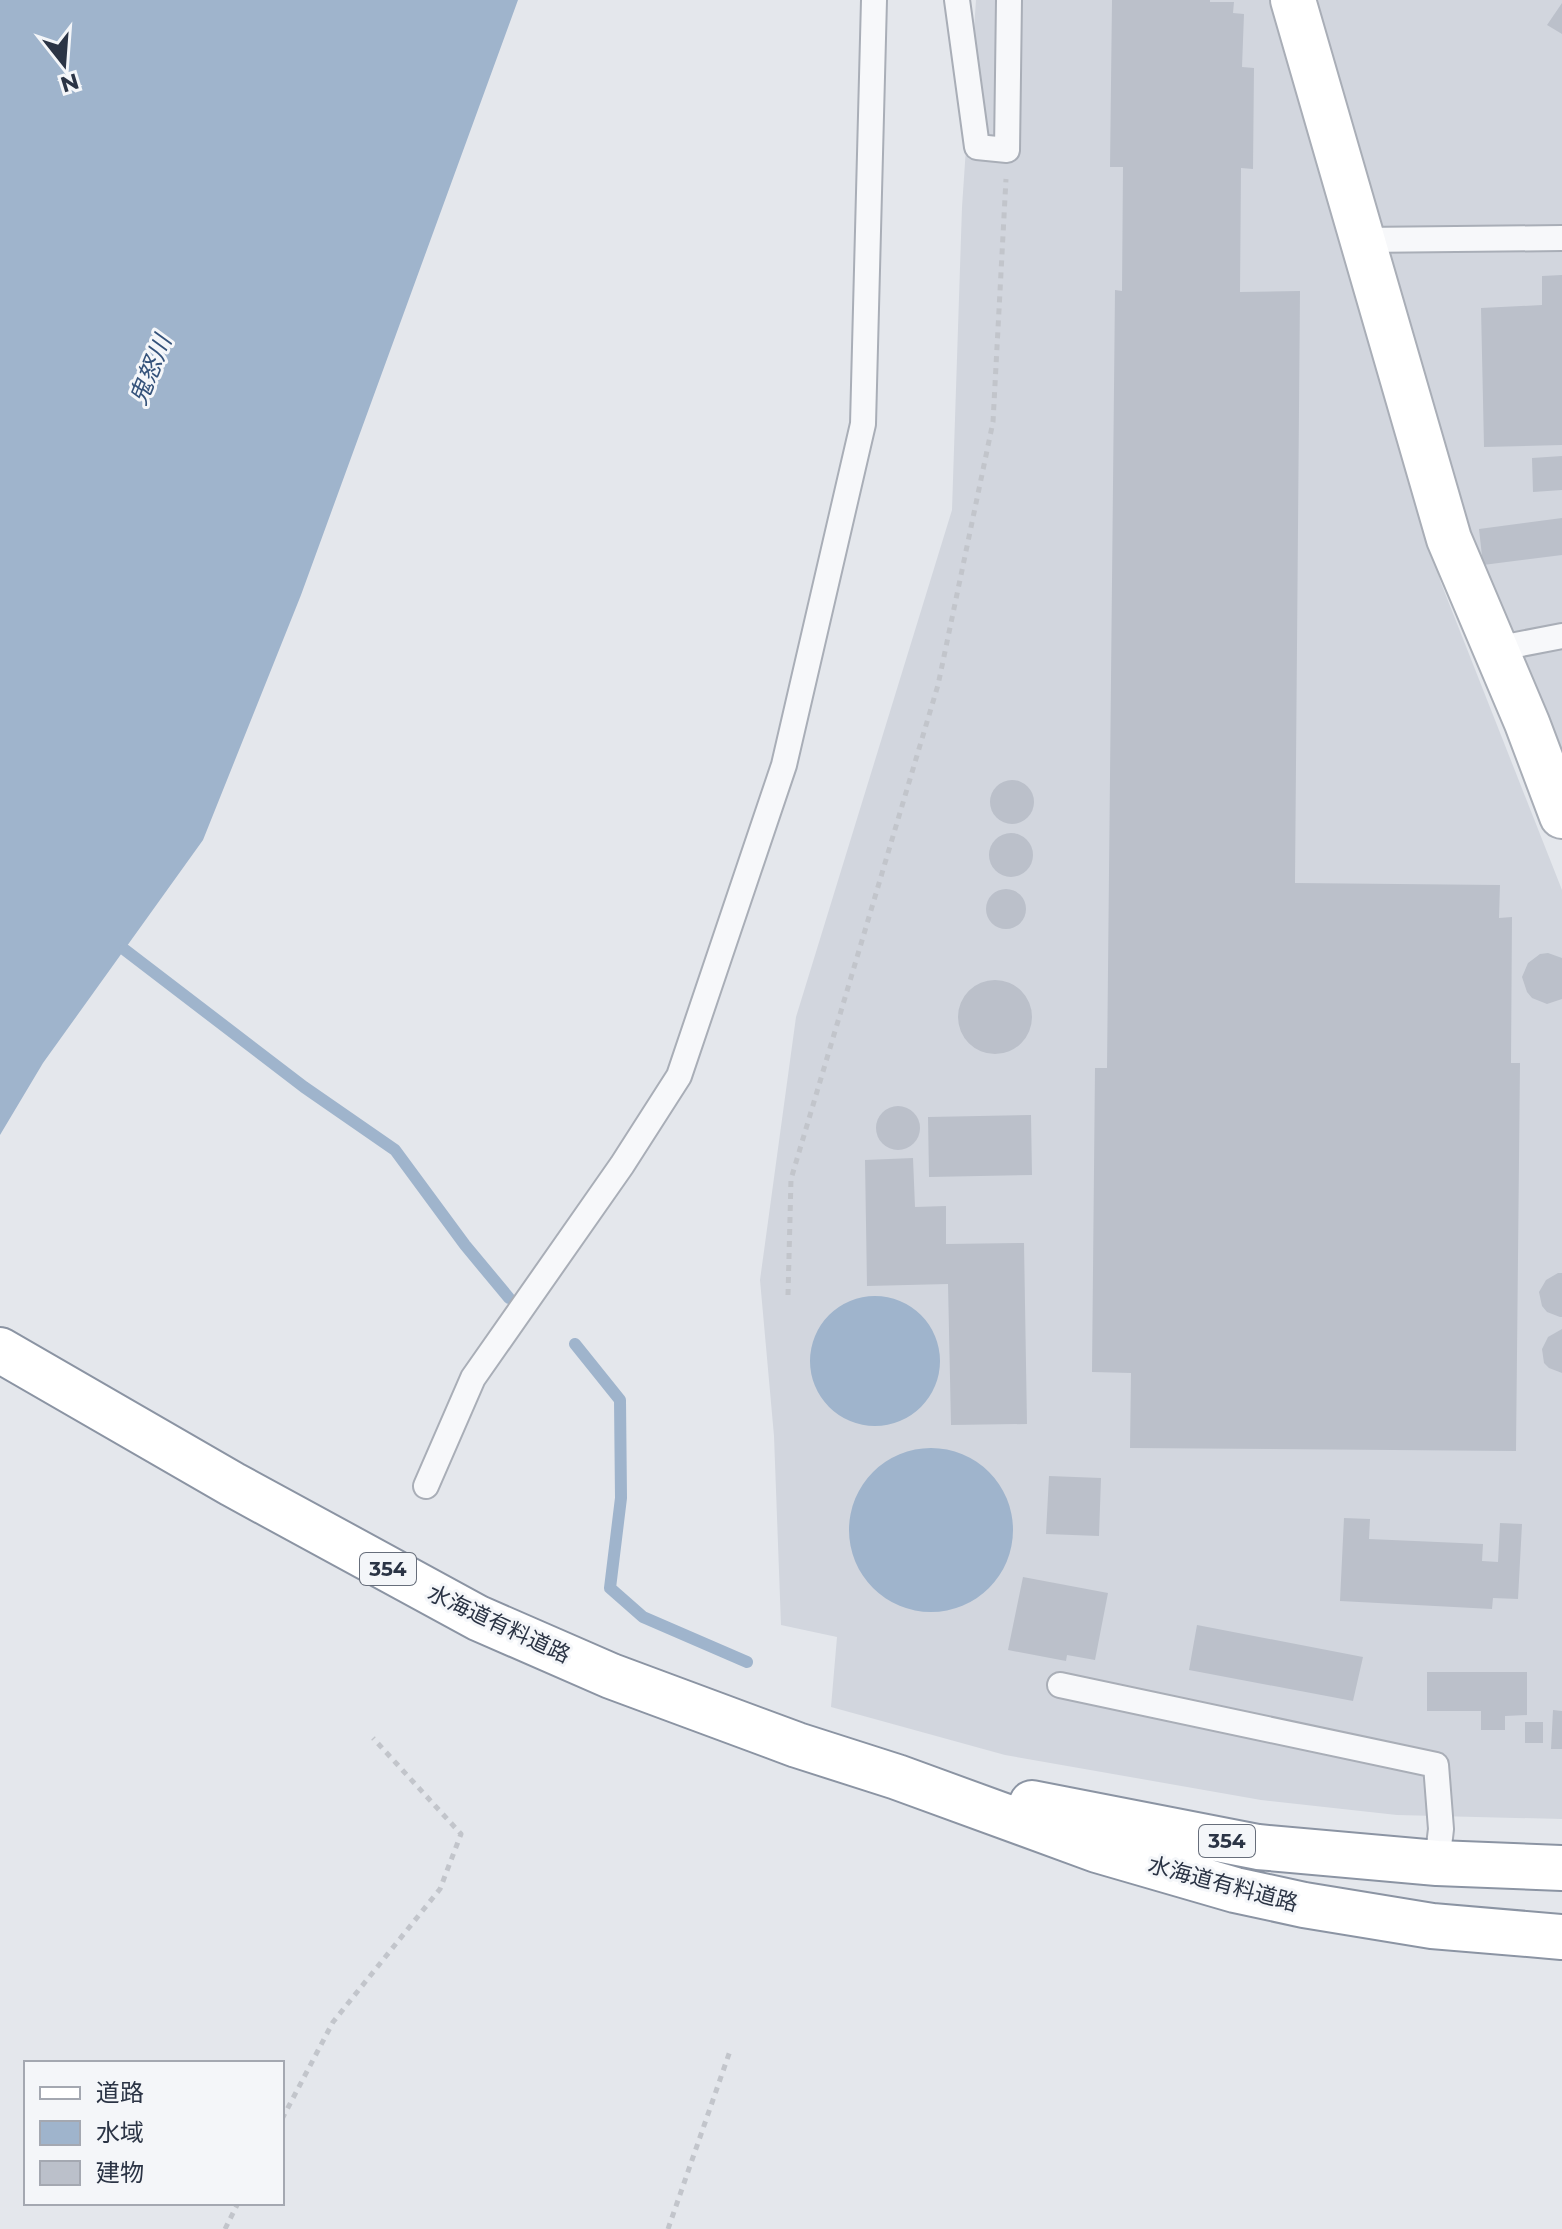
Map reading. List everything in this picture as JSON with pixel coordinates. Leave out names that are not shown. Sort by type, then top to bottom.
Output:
[{"type":"main road","points":[[1293,0],[1449,539],[1527,723],[1562,816]]},
{"type":"main road","name":"水海道有料道路","points":[[0,1350],[232,1484],[478,1618],[611,1676],[1097,1850],[1235,1890],[1432,1926],[1562,1937]]},
{"type":"main road","name":"水海道有料道路","points":[[897,1777],[1258,1847],[1437,1863],[1562,1868]]},
{"type":"lane","points":[[426,1486],[473,1378],[622,1165],[679,1076],[784,765],[863,424],[874,0]]},
{"type":"lane","points":[[957,0],[977,147],[1007,150],[1009,0]]},
{"type":"lane","points":[[1362,240],[1562,238]]},
{"type":"lane","points":[[1495,649],[1562,636]]},
{"type":"lane","points":[[1060,1685],[1436,1765],[1441,1829],[1437,1863]]},
{"type":"path","points":[[788,1295],[791,1179],[938,685],[993,422],[1007,150]]},
{"type":"path","points":[[284,2115],[333,2022],[440,1889],[461,1834],[373,1738]]},
{"type":"path","points":[[668,2229],[730,2051]]},
{"type":"path","points":[[225,2229],[237,2205]]},
{"type":"shaded area","points":[[976,0],[1269,0],[1441,583],[1562,890],[1562,1819],[1397,1815],[1261,1800],[1005,1755],[831,1707],[837,1637],[781,1625],[774,1436],[760,1280],[796,1017],[952,510],[962,207]]},
{"type":"shaded area","points":[[1313,0],[1562,0],[1562,777],[1463,526]]},
{"type":"water","name":"鬼怒川","points":[[0,0],[518,0],[301,595],[203,840],[43,1063],[0,1135]]},
{"type":"water","points":[[875,1296],[900,1301],[921,1315],[935,1336],[940,1361],[935,1386],[921,1407],[900,1421],[875,1426],[850,1421],[829,1407],[815,1386],[810,1361],[815,1336],[829,1315],[850,1301]]},
{"type":"water","points":[[931,1448],[962,1454],[989,1472],[1007,1499],[1013,1530],[1007,1561],[989,1588],[962,1606],[931,1612],[900,1606],[873,1588],[855,1561],[849,1530],[855,1499],[873,1472],[900,1454]]},
{"type":"building","points":[[1112,0],[1234,2],[1233,13],[1244,14],[1242,67],[1254,68],[1253,169],[1241,168],[1240,292],[1300,291],[1295,883],[1500,885],[1499,918],[1512,917],[1511,1063],[1520,1063],[1516,1451],[1130,1448],[1131,1373],[1092,1372],[1095,1068],[1107,1068],[1115,290],[1122,291],[1123,167],[1110,167]]},
{"type":"building","points":[[1562,3],[1562,34],[1547,25]]},
{"type":"building","points":[[1562,275],[1562,445],[1484,447],[1481,308],[1542,305],[1542,276]]},
{"type":"building","points":[[1562,456],[1562,490],[1533,492],[1532,458]]},
{"type":"building","points":[[1562,518],[1562,555],[1483,565],[1479,529]]},
{"type":"building","points":[[1012,780],[1027,787],[1034,802],[1027,817],[1012,824],[997,817],[990,802],[997,787]]},
{"type":"building","points":[[1011,833],[1026,840],[1033,855],[1026,870],[1011,877],[996,870],[989,855],[996,840]]},
{"type":"building","points":[[1006,889],[1020,895],[1026,909],[1020,923],[1006,929],[992,923],[986,909],[992,895]]},
{"type":"building","points":[[1548,953],[1562,958],[1562,999],[1547,1004],[1532,998],[1522,977],[1528,963],[1540,954]]},
{"type":"building","points":[[988,980],[1002,980],[1016,986],[1026,996],[1032,1017],[1026,1038],[1016,1048],[1002,1054],[988,1054],[974,1048],[964,1038],[958,1024],[958,1010],[964,996],[974,986]]},
{"type":"building","points":[[898,1106],[913,1113],[920,1128],[913,1143],[898,1150],[883,1143],[876,1128],[883,1113]]},
{"type":"building","points":[[1031,1115],[1032,1175],[929,1177],[928,1117]]},
{"type":"building","points":[[913,1158],[915,1207],[946,1206],[946,1244],[1024,1243],[1027,1424],[951,1425],[948,1284],[867,1286],[865,1160]]},
{"type":"building","points":[[1562,1273],[1562,1317],[1547,1312],[1542,1306],[1539,1292],[1546,1280]]},
{"type":"building","points":[[1562,1329],[1562,1373],[1544,1363],[1542,1349],[1548,1337]]},
{"type":"building","points":[[1049,1476],[1101,1478],[1099,1536],[1046,1534]]},
{"type":"building","points":[[1344,1518],[1370,1519],[1369,1539],[1483,1544],[1482,1561],[1498,1562],[1500,1523],[1522,1524],[1518,1599],[1493,1598],[1492,1609],[1340,1601]]},
{"type":"building","points":[[1023,1577],[1108,1593],[1095,1660],[1067,1655],[1066,1661],[1008,1650]]},
{"type":"building","points":[[1197,1625],[1363,1657],[1353,1701],[1189,1670]]},
{"type":"building","points":[[1427,1672],[1527,1672],[1527,1715],[1505,1716],[1505,1730],[1481,1730],[1481,1711],[1427,1711]]},
{"type":"building","points":[[1553,1710],[1562,1711],[1562,1749],[1551,1749]]},
{"type":"building","points":[[1525,1722],[1543,1722],[1543,1743],[1525,1743]]},
{"type":"waterway","points":[[125,950],[304,1087],[395,1150],[465,1245],[509,1298]]},
{"type":"waterway","points":[[575,1344],[620,1400],[621,1498],[610,1588],[643,1617],[747,1662]]}]
